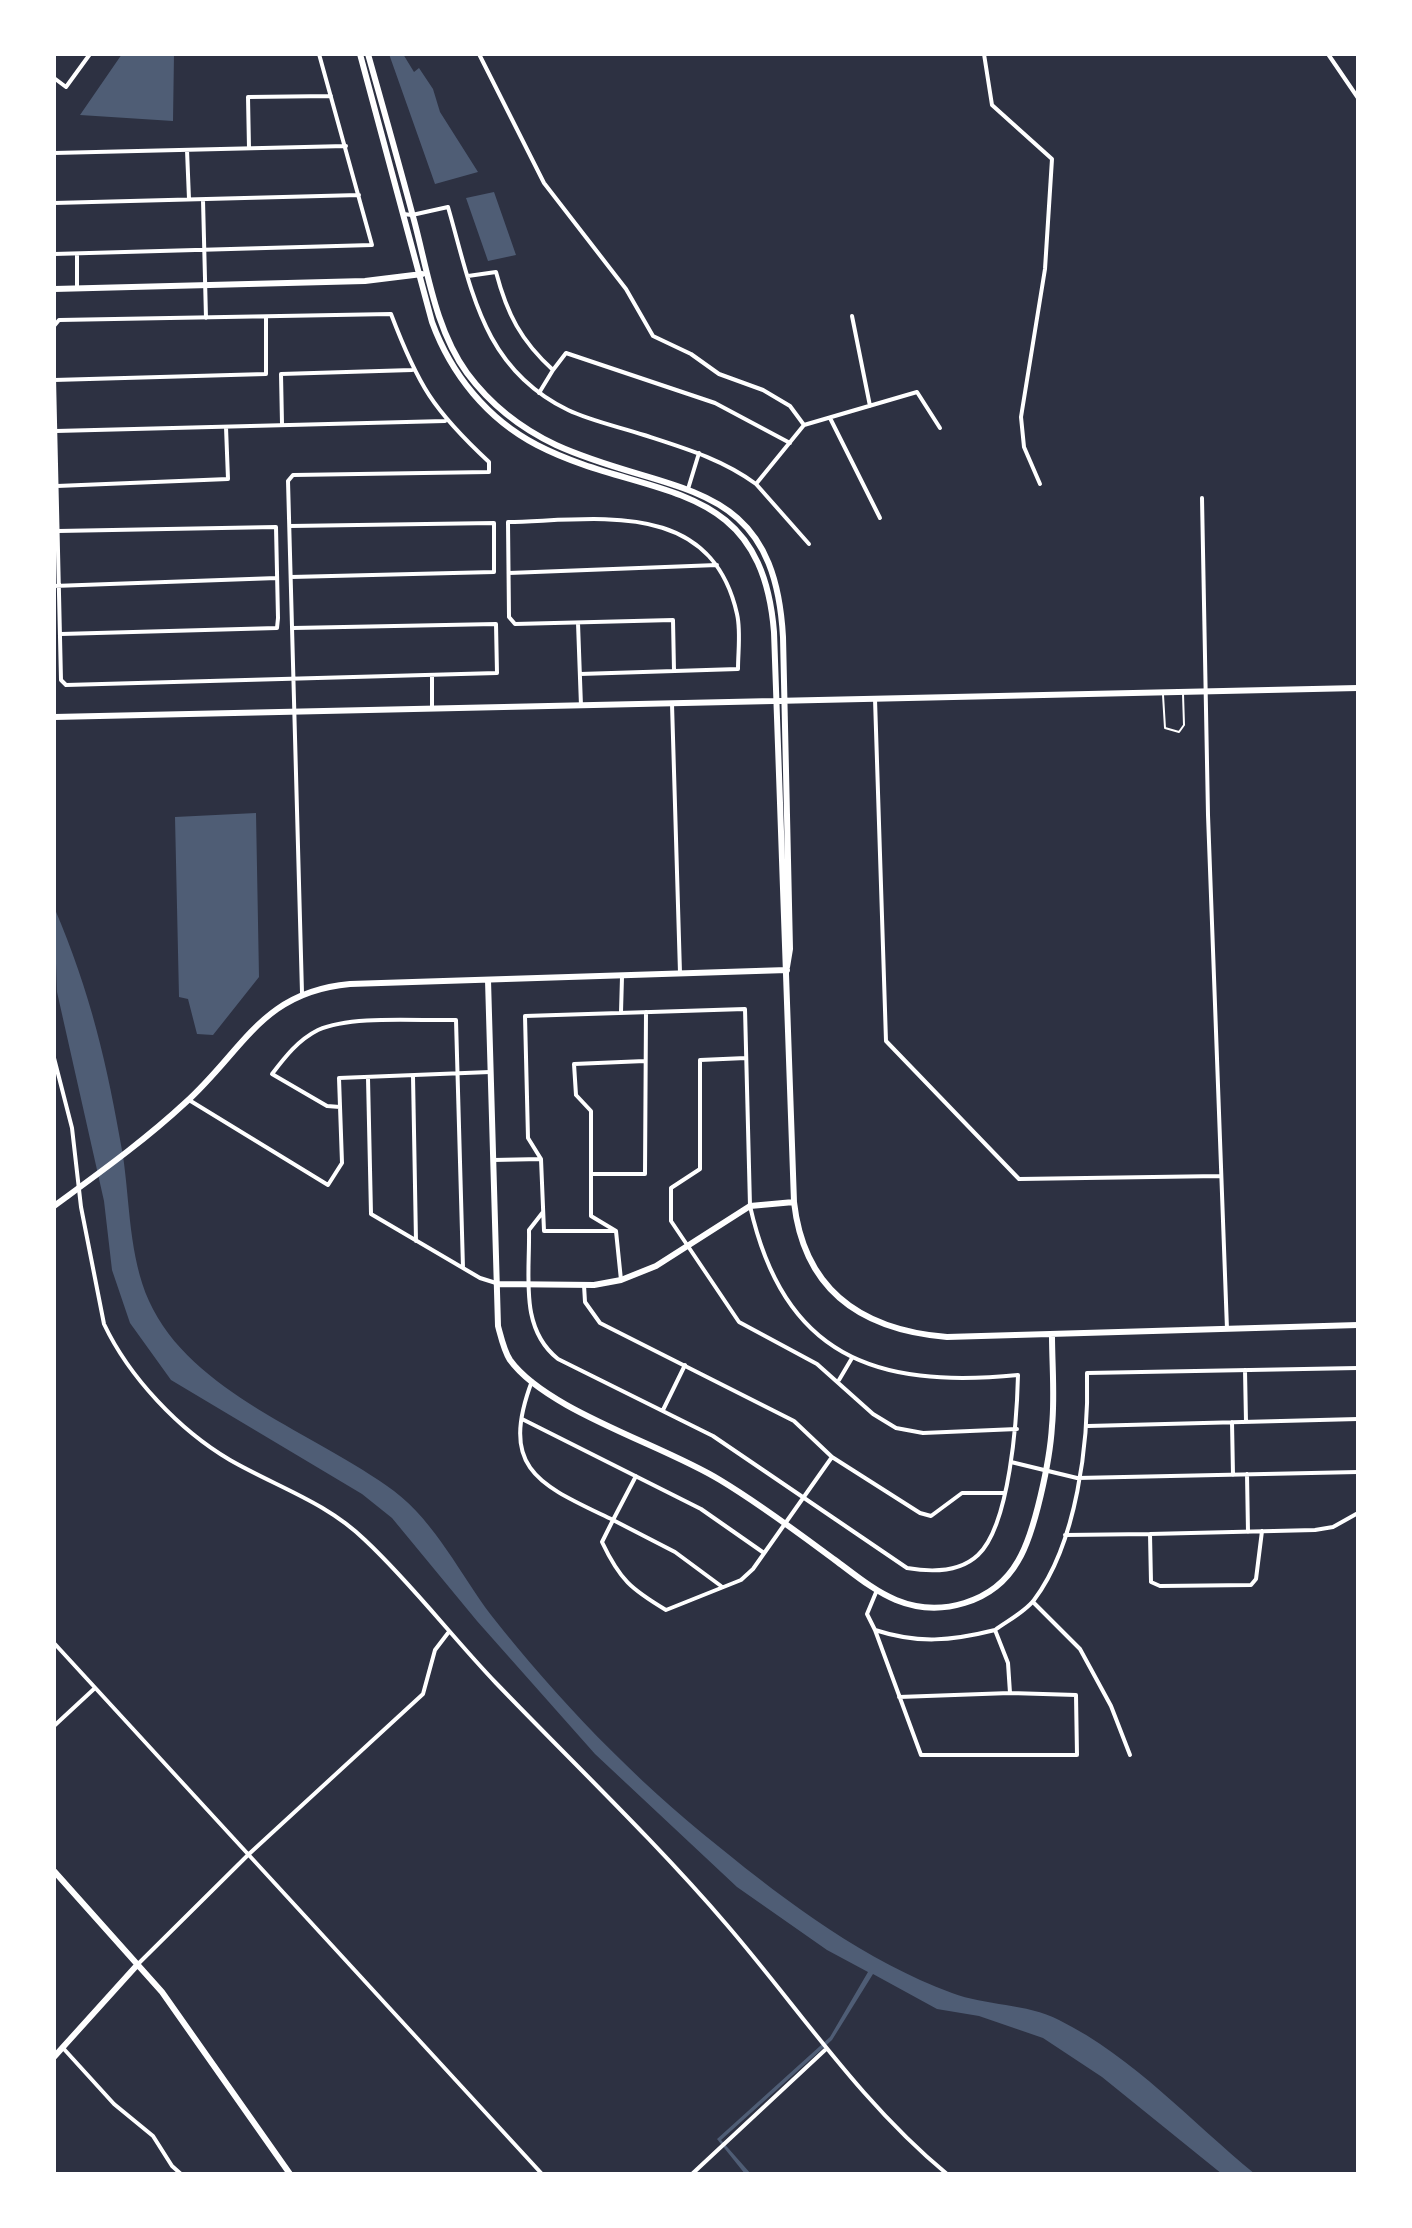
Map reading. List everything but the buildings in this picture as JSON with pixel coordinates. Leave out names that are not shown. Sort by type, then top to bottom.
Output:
[{"type":"street","points":[[54,78],[66,87],[90,54]]},
{"type":"street","points":[[54,254],[372,245],[319,54]]},
{"type":"street","points":[[360,54],[403,214],[449,341],[467,372],[499,409],[557,446],[688,488],[735,515],[769,563],[782,614],[786,701],[790,949],[787,970],[794,1202],[800,1236],[816,1271],[830,1289],[864,1317],[900,1330],[937,1336],[1358,1325]]},
{"type":"street","points":[[368,54],[412,215],[445,353],[469,389],[492,414],[554,453],[685,495],[729,522],[761,567],[772,612],[782,949],[787,970]]},
{"type":"street","points":[[479,54],[544,183],[626,289],[653,336],[691,354],[719,374],[763,390],[790,406],[804,425]]},
{"type":"street","points":[[984,54],[992,105],[1052,159],[1045,269],[1021,417],[1024,447],[1040,484]]},
{"type":"street","points":[[1328,54],[1358,98]]},
{"type":"street","points":[[249,148],[248,97],[331,96]]},
{"type":"street","points":[[54,153],[346,146]]},
{"type":"street","points":[[187,150],[189,200]]},
{"type":"street","points":[[54,203],[359,195]]},
{"type":"street","points":[[203,200],[206,318]]},
{"type":"street","points":[[403,214],[448,207],[489,335],[501,355],[539,393],[570,411],[729,465],[756,484],[809,544]]},
{"type":"street","points":[[77,253],[77,287]]},
{"type":"street","points":[[468,276],[496,272],[506,311],[516,329],[530,349],[553,370]]},
{"type":"street","points":[[54,289],[365,281],[424,274]]},
{"type":"street","points":[[54,326],[59,320],[391,314],[412,370],[445,421],[489,462],[489,472],[293,475],[288,481],[302,993]]},
{"type":"street","points":[[852,316],[870,406]]},
{"type":"street","points":[[266,317],[266,374],[54,379],[61,680],[66,685],[497,673],[496,624],[293,628]]},
{"type":"street","points":[[539,393],[566,353],[715,403],[790,443]]},
{"type":"street","points":[[282,425],[281,374],[412,370]]},
{"type":"street","points":[[756,484],[804,425],[917,392],[940,428]]},
{"type":"street","points":[[830,418],[880,518]]},
{"type":"street","points":[[56,431],[445,421]]},
{"type":"street","points":[[57,486],[228,479],[226,427]]},
{"type":"street","points":[[685,495],[699,453]]},
{"type":"street","points":[[1202,498],[1204,692],[1227,1329]]},
{"type":"street","points":[[580,674],[738,669],[738,617],[730,589],[706,551],[674,530],[632,519],[508,522],[509,617],[515,624],[673,620],[674,671]]},
{"type":"street","points":[[290,526],[494,523],[494,572],[291,577]]},
{"type":"street","points":[[58,531],[276,527],[277,628],[61,634]]},
{"type":"street","points":[[509,573],[717,565]]},
{"type":"street","points":[[57,586],[277,578]]},
{"type":"street","points":[[578,623],[581,706]]},
{"type":"street","points":[[432,675],[432,710]]},
{"type":"street","points":[[54,717],[1358,688]]},
{"type":"street","points":[[875,699],[886,1041],[1019,1179],[1220,1176]]},
{"type":"street","points":[[672,704],[680,975]]},
{"type":"street","points":[[54,1206],[132,1148],[189,1100],[263,1020],[302,993],[350,984],[787,970]]},
{"type":"street","points":[[621,1012],[622,977]]},
{"type":"street","points":[[488,980],[498,1326],[509,1359],[532,1381],[566,1403],[702,1469],[786,1524],[877,1590],[904,1602],[940,1608],[956,1606],[989,1592],[1019,1560],[1045,1471],[1052,1426],[1052,1335]]},
{"type":"street","points":[[543,1212],[529,1230],[532,1329],[542,1346],[558,1359],[713,1436],[907,1568],[929,1571],[956,1567],[977,1556],[992,1536],[1011,1462],[1017,1429],[1018,1375],[925,1376],[890,1371],[852,1358],[807,1326],[776,1287],[750,1206],[745,1009],[525,1016],[528,1138],[541,1159],[544,1231],[616,1231]]},
{"type":"street","points":[[591,1174],[645,1174],[646,1012]]},
{"type":"street","points":[[340,1107],[327,1106],[272,1074],[293,1047],[315,1031],[335,1024],[456,1020],[463,1268]]},
{"type":"street","points":[[54,1058],[72,1128],[104,1324],[112,1341],[148,1389],[180,1421],[229,1459],[340,1516],[726,1924],[878,2112],[947,2174]]},
{"type":"street","points":[[746,1058],[700,1060],[700,1169],[671,1188],[671,1221],[739,1322],[817,1364],[873,1414],[896,1428],[923,1433],[1017,1429]]},
{"type":"street","points":[[616,1231],[591,1216],[591,1111],[576,1095],[574,1064],[645,1061]]},
{"type":"street","points":[[189,1100],[328,1185],[342,1163],[339,1078],[490,1072]]},
{"type":"street","points":[[413,1076],[416,1241]]},
{"type":"street","points":[[368,1077],[371,1214],[463,1268],[498,1284],[584,1285],[621,1280],[656,1266],[709,1229],[750,1206],[794,1202]]},
{"type":"street","points":[[493,1160],[541,1159]]},
{"type":"street","points":[[616,1231],[621,1280]]},
{"type":"street","points":[[584,1285],[585,1302],[600,1323],[794,1421],[832,1457],[920,1513],[931,1516],[962,1493],[1003,1493]]},
{"type":"street","points":[[839,1381],[852,1358]]},
{"type":"street","points":[[663,1411],[685,1365]]},
{"type":"street","points":[[875,1630],[904,1640],[935,1642],[995,1630],[1033,1602],[1054,1568],[1065,1535],[1088,1426],[1087,1373],[1358,1368]]},
{"type":"street","points":[[1245,1370],[1246,1422]]},
{"type":"street","points":[[532,1381],[522,1408],[522,1452],[527,1470],[559,1494],[675,1552],[722,1587]]},
{"type":"street","points":[[522,1419],[701,1509],[765,1553]]},
{"type":"street","points":[[1088,1426],[1358,1419]]},
{"type":"street","points":[[1232,1422],[1233,1475]]},
{"type":"street","points":[[636,1476],[602,1542],[616,1573],[641,1595],[666,1610],[741,1580],[765,1553],[832,1457]]},
{"type":"street","points":[[1011,1462],[1077,1478],[1358,1472]]},
{"type":"street","points":[[1247,1474],[1248,1532]]},
{"type":"street","points":[[1065,1535],[1315,1530],[1333,1527],[1358,1513]]},
{"type":"street","points":[[1150,1534],[1151,1582],[1160,1586],[1251,1585],[1256,1579],[1262,1531]]},
{"type":"street","points":[[877,1590],[867,1614],[921,1755],[1077,1755],[1076,1695],[1010,1693],[899,1697]]},
{"type":"street","points":[[1033,1602],[1080,1649],[1111,1706],[1130,1755]]},
{"type":"street","points":[[995,1630],[1008,1663],[1010,1693]]},
{"type":"street","points":[[181,2174],[153,2136],[57,2051],[138,1964],[249,1854],[423,1694],[435,1650],[448,1633]]},
{"type":"street","points":[[54,1643],[542,2174]]},
{"type":"street","points":[[54,1726],[95,1688]]},
{"type":"street","points":[[54,1871],[162,1992],[290,2174]]},
{"type":"street","points":[[692,2174],[825,2050]]},
{"type":"lane","points":[[1163,693],[1165,728],[1179,732],[1184,725],[1183,693]]},
{"type":"water","points":[[122,54],[174,54],[173,121],[80,115]]},
{"type":"water","points":[[389,54],[403,54],[414,72],[419,68],[433,89],[440,112],[478,172],[435,184]]},
{"type":"water","points":[[494,192],[516,255],[488,261],[466,198]]},
{"type":"water","points":[[256,813],[259,977],[213,1035],[197,1034],[188,999],[179,997],[175,817]]},
{"type":"water","points":[[54,907],[88,999],[104,1059],[123,1156],[134,1248],[142,1284],[168,1333],[194,1362],[258,1409],[363,1470],[409,1504],[435,1533],[491,1615],[570,1707],[656,1793],[772,1889],[859,1948],[920,1980],[965,1997],[1046,2014],[1087,2035],[1137,2071],[1255,2174],[1222,2174],[1102,2077],[1043,2038],[979,2016],[937,2009],[873,1974],[832,2040],[721,2140],[751,2174],[745,2174],[717,2139],[830,2037],[868,1972],[827,1950],[737,1887],[595,1754],[477,1621],[392,1518],[362,1494],[171,1380],[130,1323],[112,1270],[104,1201],[57,992]]}]
